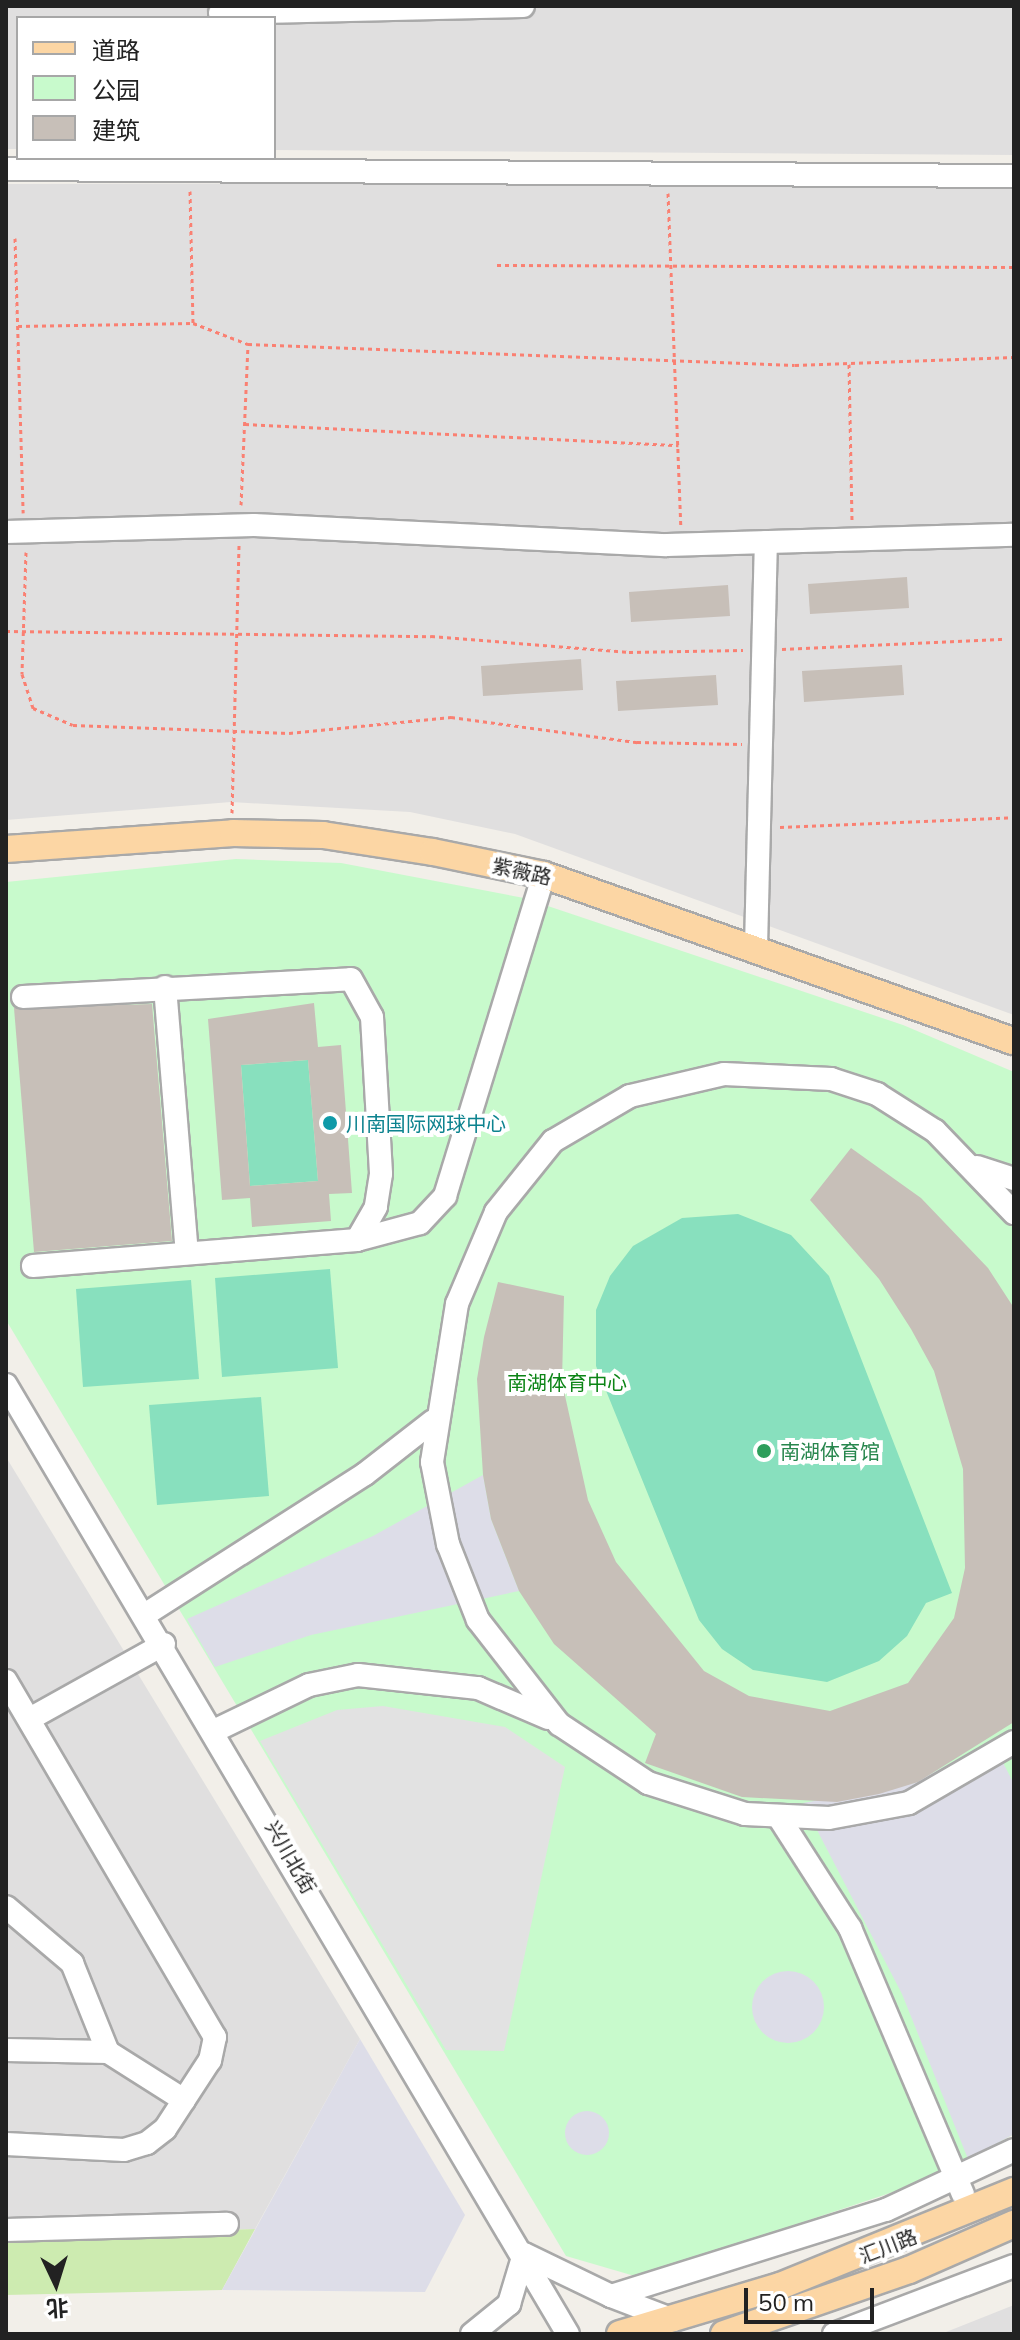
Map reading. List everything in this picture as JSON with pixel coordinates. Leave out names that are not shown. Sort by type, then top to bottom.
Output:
[{"type":"main road","name":"紫薇路","points":[[6,849],[233,833],[323,835],[544,875],[756,947],[1014,1041]]},
{"type":"main road","name":"汇川路","points":[[620,2334],[674,2320],[972,2213],[1014,2191]]},
{"type":"main road","name":"汇川路","points":[[724,2334],[909,2270],[1014,2224]]},
{"type":"street","points":[[219,12],[523,6]]},
{"type":"street","points":[[6,169],[190,171],[216,164],[667,174],[1014,176]]},
{"type":"street","points":[[16,532],[240,525],[682,545],[1014,535]]},
{"type":"street","points":[[756,947],[766,542]]},
{"type":"street","points":[[33,1266],[357,1240],[400,1233],[445,1196],[544,875]]},
{"type":"street","points":[[23,997],[331,976],[351,979],[366,993],[381,1174],[376,1207],[357,1240]]},
{"type":"street","points":[[165,987],[187,1253]]},
{"type":"street","points":[[559,1724],[508,1664],[459,1582],[437,1496],[433,1421],[457,1304],[496,1212],[553,1141],[590,1115],[673,1082],[775,1071],[877,1094],[973,1165],[1014,1213]]},
{"type":"street","points":[[973,1165],[1014,1179]]},
{"type":"street","name":"兴川北街","points":[[6,1385],[216,1730],[568,2334]]},
{"type":"street","points":[[146,1614],[365,1474],[433,1421]]},
{"type":"street","points":[[33,1717],[164,1644]]},
{"type":"street","points":[[216,1730],[309,1685],[358,1675],[478,1688],[559,1724],[648,1783],[780,1819],[909,1803],[1014,1742]]},
{"type":"street","points":[[6,1681],[33,1717],[215,2037],[210,2060],[165,2129],[124,2150],[6,2144]]},
{"type":"street","points":[[780,1819],[850,1928],[972,2213]]},
{"type":"street","points":[[6,1907],[72,1963],[108,2052]]},
{"type":"street","points":[[6,2050],[108,2052],[184,2100]]},
{"type":"street","points":[[611,2296],[958,2182],[1014,2150]]},
{"type":"street","points":[[6,2230],[227,2224]]},
{"type":"street","points":[[472,2334],[509,2304],[524,2254],[558,2277],[674,2320]]},
{"type":"street","points":[[834,2334],[1014,2266]]},
{"type":"path","points":[[190,171],[193,323]]},
{"type":"path","points":[[667,174],[682,545]]},
{"type":"path","points":[[15,238],[19,489],[16,532],[24,631],[22,674],[33,708],[73,725],[289,733],[451,717],[637,742],[762,745]]},
{"type":"path","points":[[497,265],[1014,267]]},
{"type":"path","points":[[17,326],[193,323],[248,344],[675,360],[849,363],[1014,357]]},
{"type":"path","points":[[233,833],[240,525],[248,344]]},
{"type":"path","points":[[849,363],[852,540]]},
{"type":"path","points":[[245,424],[678,445]]},
{"type":"path","points":[[6,631],[431,636],[629,652],[763,650],[1006,639]]},
{"type":"path","points":[[760,827],[1014,817]]},
{"type":"shaded area","points":[[6,6],[1014,6],[1014,155],[276,150],[276,16],[16,16],[16,149],[6,149]]},
{"type":"shaded area","points":[[1014,182],[1014,1015],[515,834],[410,812],[231,802],[6,820],[6,184]]},
{"type":"shaded area","points":[[6,1457],[360,2039],[255,2229],[6,2237]]},
{"type":"shaded area","points":[[483,1475],[491,1519],[519,1591],[311,1635],[215,1667],[187,1619],[373,1536]]},
{"type":"shaded area","points":[[383,1706],[505,1727],[565,1767],[504,2051],[446,2050],[260,1741],[337,1710]]},
{"type":"shaded area","points":[[992,1741],[1014,1784],[1014,2134],[968,2159],[902,1994],[803,1803],[914,1783]]},
{"type":"shaded area","points":[[795,1971],[814,1981],[822,1993],[822,2021],[814,2033],[802,2041],[781,2043],[762,2033],[754,2021],[752,2000],[762,1981],[774,1973]]},
{"type":"shaded area","points":[[360,2039],[465,2215],[425,2292],[222,2290]]},
{"type":"shaded area","points":[[587,2111],[603,2117],[609,2133],[603,2149],[587,2155],[571,2149],[565,2133],[571,2117]]},
{"type":"shaded area","points":[[1014,2305],[1014,2334],[941,2334]]},
{"type":"green space","name":"南湖体育中心","points":[[236,859],[341,863],[524,898],[903,1025],[1014,1072],[1014,2134],[929,2180],[638,2277],[566,2256],[6,1320],[6,882]]},
{"type":"green space","points":[[308,1060],[318,1181],[250,1186],[241,1065]]},
{"type":"green space","points":[[738,1214],[791,1235],[829,1276],[952,1593],[926,1603],[907,1636],[879,1661],[827,1682],[753,1670],[722,1649],[699,1620],[596,1366],[596,1310],[610,1276],[633,1246],[682,1218]]},
{"type":"green space","points":[[330,1269],[338,1368],[222,1377],[215,1278]]},
{"type":"green space","points":[[191,1280],[199,1379],[83,1387],[76,1289]]},
{"type":"green space","points":[[261,1397],[269,1496],[157,1505],[149,1405]]},
{"type":"green space","points":[[255,2229],[222,2290],[6,2295],[6,2237]]},
{"type":"building","points":[[907,577],[909,608],[810,614],[808,584]]},
{"type":"building","points":[[728,585],[730,616],[631,622],[629,592]]},
{"type":"building","points":[[581,659],[583,690],[483,696],[481,666]]},
{"type":"building","points":[[902,665],[904,695],[804,702],[802,671]]},
{"type":"building","points":[[716,675],[718,705],[618,711],[616,681]]},
{"type":"building","name":"川南国际网球中心","points":[[314,1003],[318,1047],[341,1045],[352,1193],[329,1194],[331,1221],[252,1227],[250,1198],[222,1200],[208,1019]],"holes":[[[308,1060],[318,1181],[250,1186],[241,1065]]]},
{"type":"building","points":[[152,1004],[172,1241],[34,1252],[14,1008]]},
{"type":"building","points":[[851,1148],[921,1198],[988,1268],[1014,1308],[1014,1722],[918,1782],[879,1794],[837,1802],[742,1797],[645,1763],[656,1734],[554,1644],[519,1591],[491,1519],[483,1475],[477,1379],[484,1337],[498,1282],[564,1296],[562,1382],[588,1500],[616,1562],[704,1671],[749,1696],[830,1711],[908,1683],[954,1618],[965,1568],[963,1469],[934,1371],[911,1329],[879,1279],[810,1200]]},
{"type":"place","name":"川南国际网球中心","points":[[330,1123]]},
{"type":"place","name":"南湖体育馆","points":[[764,1451]]}]
